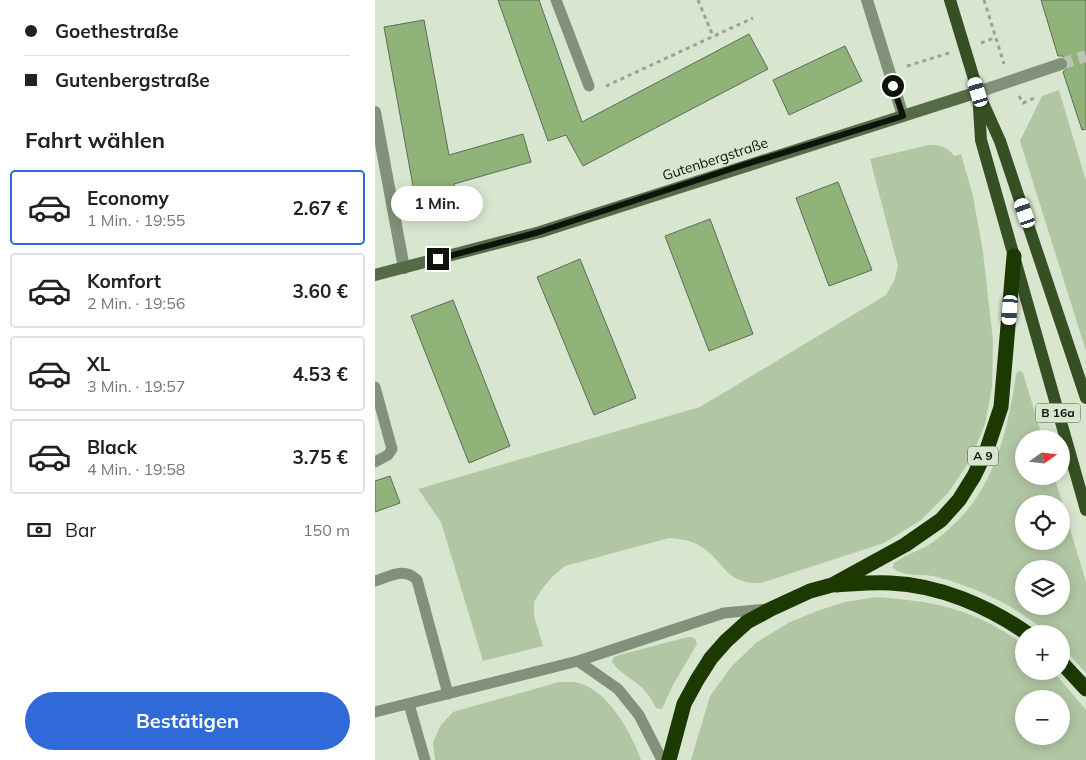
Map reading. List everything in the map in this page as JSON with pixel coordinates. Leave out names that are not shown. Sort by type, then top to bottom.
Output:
[{"type":"highway","name":"A 9","points":[[669,760],[674,734],[684,704],[711,658],[726,640],[747,622],[771,609],[810,591],[832,585],[891,554],[941,520],[959,500],[974,476],[987,449],[1001,407],[1014,256]]},
{"type":"highway","name":"A 9","points":[[832,585],[891,583],[919,587],[950,594],[978,605],[1015,625]]},
{"type":"highway","points":[[1070,672],[1086,689]]},
{"type":"main road","name":"B 16a","points":[[949,0],[978,92],[1001,141],[1086,398]]},
{"type":"main road","name":"B 16a","points":[[978,92],[981,140],[1086,510]]},
{"type":"street","points":[[867,0],[903,116]]},
{"type":"street","name":"Gutenbergstraße","points":[[375,275],[539,232],[737,167],[1010,82],[1061,64]]},
{"type":"street","points":[[375,112],[404,268]]},
{"type":"lane","points":[[556,0],[589,86]]},
{"type":"lane","points":[[375,387],[392,449],[388,456],[375,462]]},
{"type":"lane","points":[[375,581],[401,573],[410,574],[417,580],[448,694]]},
{"type":"lane","points":[[375,712],[578,660],[724,613],[771,609]]},
{"type":"lane","points":[[578,660],[618,689],[639,715],[662,760]]},
{"type":"lane","points":[[409,704],[425,760]]},
{"type":"path","points":[[698,0],[713,36]]},
{"type":"path","points":[[984,0],[994,38],[1010,82],[1023,102],[1037,97]]},
{"type":"path","points":[[589,86],[593,93],[753,18]]},
{"type":"path","points":[[889,72],[994,38]]},
{"type":"green space","points":[[1059,90],[1086,181],[1086,351],[1020,141],[1042,96]]},
{"type":"green space","points":[[928,145],[946,148],[954,156],[961,154],[973,196],[983,252],[993,341],[992,387],[985,424],[971,459],[948,493],[921,520],[884,543],[761,583],[749,583],[732,576],[715,558],[700,546],[681,539],[669,538],[565,566],[553,576],[534,602],[534,616],[543,646],[483,661],[441,522],[418,489],[700,407],[886,295],[894,281],[898,266],[870,159]]},
{"type":"green space","points":[[1020,371],[1023,373],[1040,430],[1015,430],[1015,485],[1057,485],[1060,495],[1015,495],[1015,550],[1070,550],[1070,529],[1086,582],[1086,673],[1070,655],[1070,625],[1037,625],[1023,615],[1070,615],[1070,560],[1015,560],[1015,610],[982,592],[952,581],[932,576],[903,573],[893,568],[894,563],[928,545],[946,532],[967,511],[979,494],[989,475],[1004,436],[1016,375]]},
{"type":"green space","points":[[876,597],[936,604],[989,623],[1015,639],[1015,680],[1061,680],[1069,690],[1015,690],[1015,745],[1070,745],[1070,691],[1086,710],[1086,760],[691,760],[710,696],[731,667],[757,642],[788,623],[845,602]]},
{"type":"green space","points":[[693,637],[697,644],[673,685],[662,709],[656,708],[645,691],[614,665],[612,661],[614,657],[619,655]]},
{"type":"green space","points":[[559,682],[575,682],[597,692],[624,725],[641,760],[435,760],[433,743],[440,726],[453,712]]},
{"type":"building","points":[[498,0],[539,0],[582,122],[749,34],[768,69],[583,166],[566,135],[548,141]]},
{"type":"building","points":[[1041,0],[1086,0],[1086,129],[1082,130],[1063,72],[1069,66],[1068,61],[1063,56],[1058,56]]},
{"type":"building","points":[[424,20],[449,155],[523,134],[531,162],[454,184],[455,190],[415,197],[384,27]]},
{"type":"building","points":[[845,46],[862,81],[789,115],[773,80]]},
{"type":"building","points":[[838,182],[872,270],[829,286],[796,198]]},
{"type":"building","points":[[710,219],[753,334],[709,351],[665,236]]},
{"type":"building","points":[[580,259],[636,398],[594,415],[537,277]]},
{"type":"building","points":[[453,300],[510,446],[469,463],[411,316]]},
{"type":"building","points":[[390,476],[400,503],[375,512],[375,481]]},
{"type":"tunnel","points":[[1061,64],[1086,56]]},
{"type":"route","points":[[438,259],[539,232],[737,167],[903,116],[893,86]]}]
